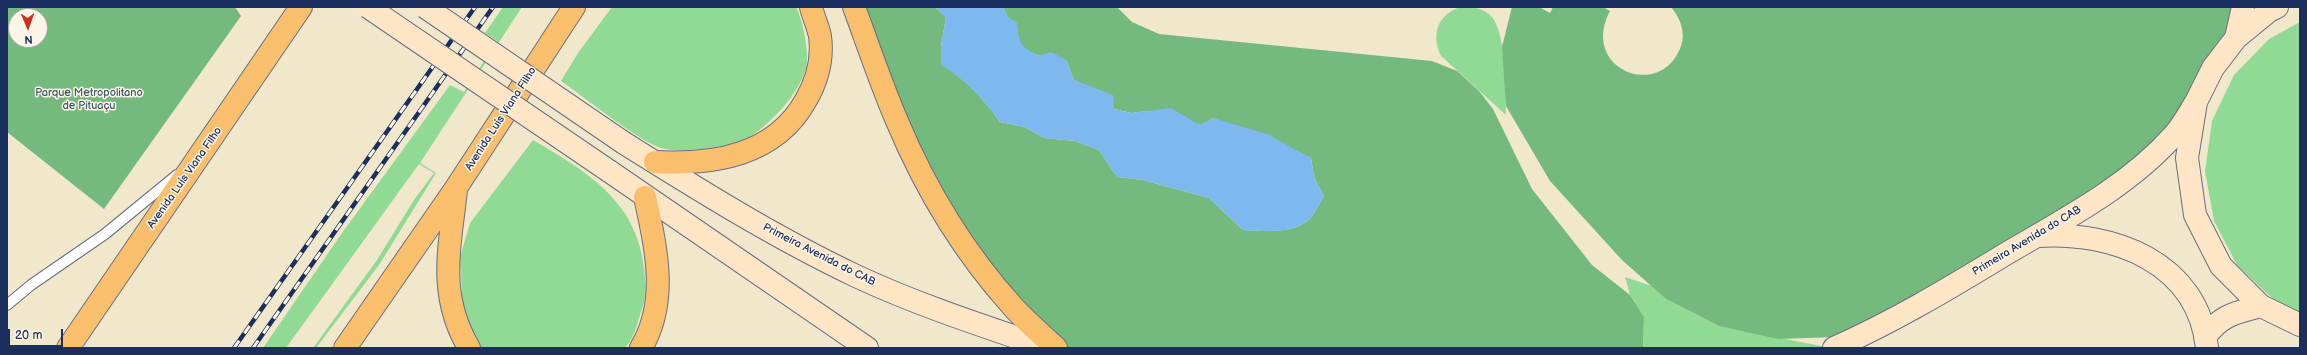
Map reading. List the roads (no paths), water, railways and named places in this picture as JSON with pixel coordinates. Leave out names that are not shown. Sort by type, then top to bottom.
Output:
[{"type":"highway","name":"Avenida Luís Viana Filho","points":[[68,348],[301,7]]},
{"type":"highway","points":[[655,162],[701,162],[733,156],[760,145],[784,131],[801,110],[814,86],[820,62],[820,36],[811,7]]},
{"type":"highway","points":[[854,7],[897,122],[930,188],[968,251],[990,279],[1015,309],[1056,348]]},
{"type":"highway","name":"Avenida Luís Viana Filho","points":[[345,348],[456,188],[574,8]]},
{"type":"highway","points":[[456,188],[447,278],[457,323],[469,348]]},
{"type":"highway","points":[[641,348],[654,321],[659,297],[657,260],[645,197]]},
{"type":"main road","points":[[368,7],[867,348]]},
{"type":"main road","name":"Primeira Avenida do CAB","points":[[425,7],[624,143],[778,235],[856,276],[950,315],[1048,348]]},
{"type":"main road","points":[[2236,38],[2243,7]]},
{"type":"main road","points":[[2277,7],[2269,11],[2236,38],[2213,68],[2196,102],[2187,158],[2195,215],[2221,266],[2261,306],[2300,325]]},
{"type":"main road","name":"Primeira Avenida do CAB","points":[[1834,348],[1864,335],[1928,301],[2098,198],[2150,159],[2175,134],[2196,102]]},
{"type":"main road","points":[[2035,237],[2063,234],[2091,238],[2125,247],[2151,259],[2178,280],[2195,307],[2206,342]]},
{"type":"main road","points":[[2206,342],[2222,318],[2234,313],[2261,306]]},
{"type":"lane","points":[[7,305],[31,285],[105,234],[200,156]]},
{"type":"water","points":[[1003,7],[1008,17],[1017,23],[1020,40],[1028,50],[1039,56],[1051,52],[1066,60],[1074,80],[1113,95],[1114,109],[1131,113],[1171,108],[1200,125],[1213,118],[1267,134],[1311,158],[1314,177],[1324,196],[1313,215],[1299,226],[1290,229],[1271,231],[1243,230],[1209,198],[1143,180],[1117,177],[1099,150],[1075,141],[1044,138],[1025,127],[1000,122],[974,90],[941,65],[941,46],[946,17],[936,8]]},
{"type":"railway","points":[[234,348],[475,7]]},
{"type":"railway","points":[[253,348],[493,7]]},
{"type":"park label","name":"Parque Metropolitano de Pituaçu","points":[[89,99]]}]
